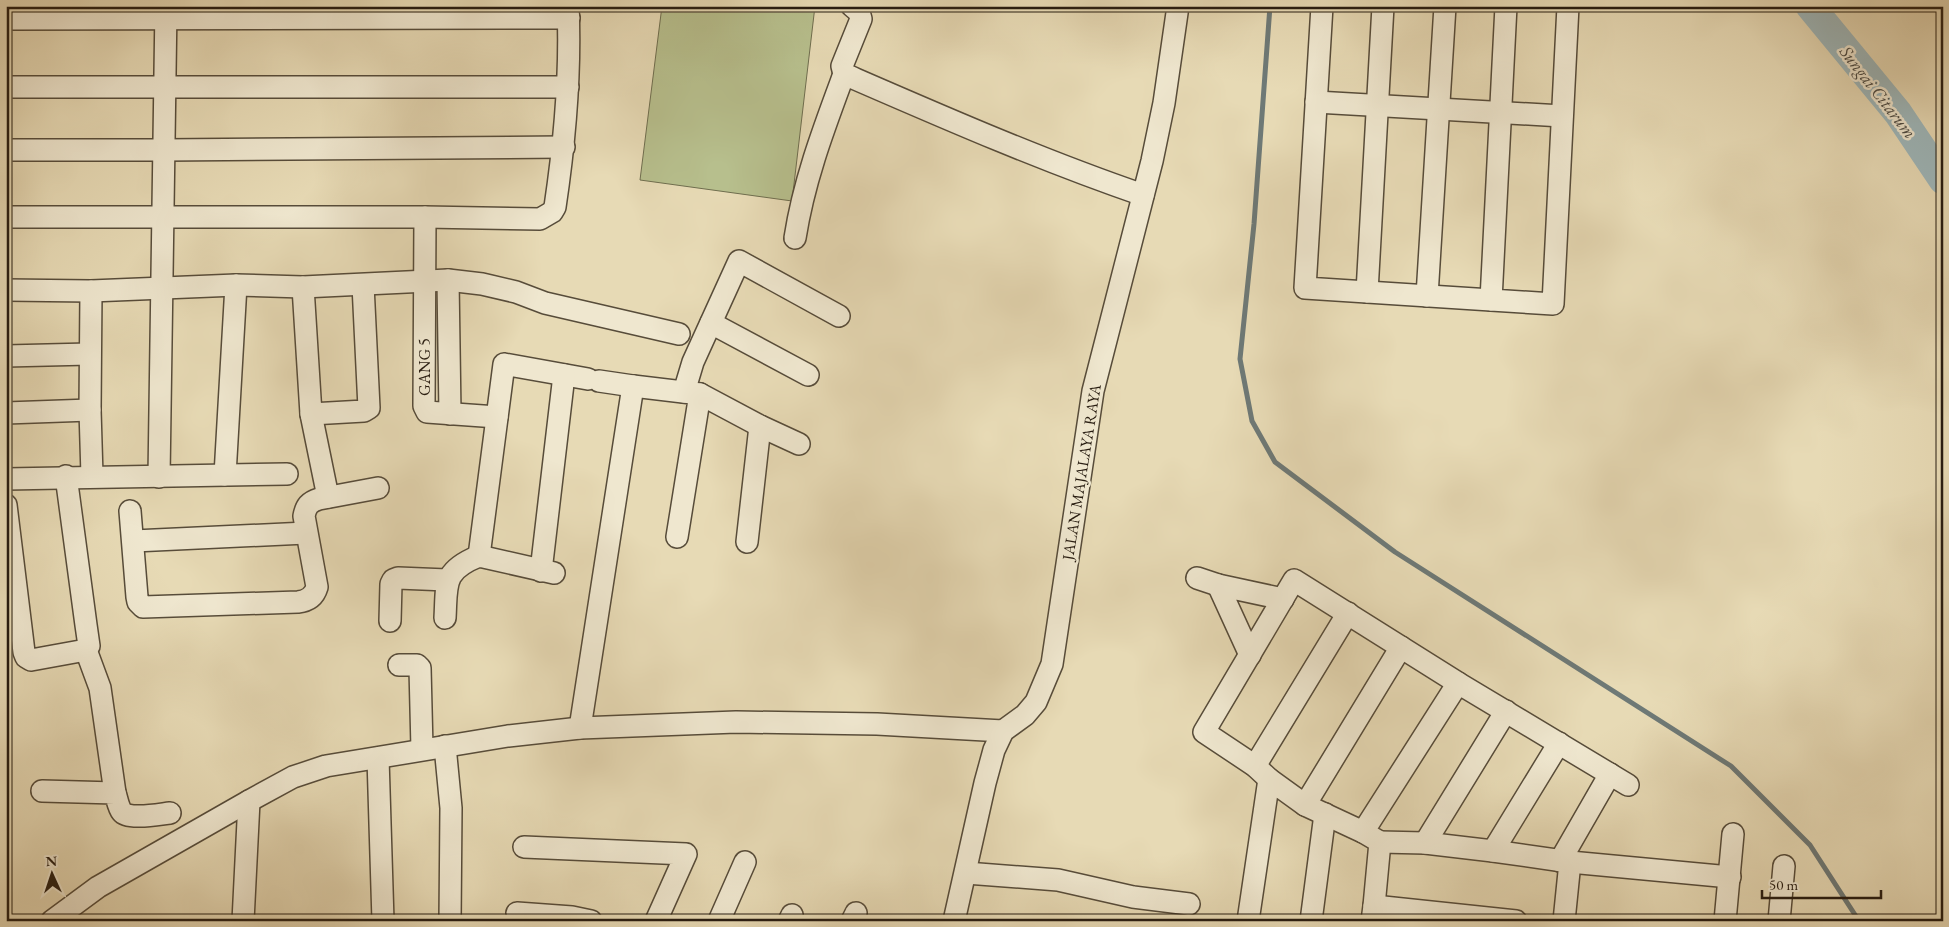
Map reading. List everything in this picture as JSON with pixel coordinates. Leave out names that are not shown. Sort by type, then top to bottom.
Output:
[{"type":"street","points":[[795,238],[800,202],[817,147],[844,74],[842,66],[861,19],[859,12],[852,6]]},
{"type":"street","name":"JALAN MAJALAYA RAYA","points":[[1003,731],[1025,715],[1036,702],[1052,664],[1093,391],[1143,195],[1164,103],[1178,6]]},
{"type":"street","points":[[1322,6],[1305,288],[1553,304],[1568,6]]},
{"type":"street","points":[[1367,292],[1383,6]]},
{"type":"street","points":[[1427,296],[1444,6]]},
{"type":"street","points":[[1491,300],[1506,6]]},
{"type":"street","points":[[159,477],[160,287],[166,88],[166,12]]},
{"type":"street","points":[[6,19],[166,12],[569,12],[568,87],[564,147],[555,207],[546,217],[540,219],[425,217],[6,217]]},
{"type":"street","points":[[844,74],[989,137],[1143,195]]},
{"type":"street","points":[[6,87],[568,87]]},
{"type":"street","points":[[1316,102],[1562,116]]},
{"type":"street","points":[[6,150],[564,147]]},
{"type":"street","points":[[425,217],[425,281]]},
{"type":"street","points":[[677,537],[692,393],[693,362],[739,261],[839,316]]},
{"type":"street","points":[[448,280],[450,414]]},
{"type":"street","points":[[6,290],[91,290],[236,285],[303,287],[448,280],[491,286],[516,292],[545,303],[678,334]]},
{"type":"street","name":"GANG 5","points":[[425,281],[424,406],[427,412],[497,417]]},
{"type":"street","points":[[225,476],[236,285]]},
{"type":"street","points":[[311,414],[364,411],[369,408],[363,285]]},
{"type":"street","points":[[303,287],[311,414],[328,498]]},
{"type":"street","points":[[91,290],[89,354],[92,476]]},
{"type":"street","points":[[711,323],[808,375]]},
{"type":"street","points":[[6,356],[89,354]]},
{"type":"street","points":[[478,556],[504,364],[594,380],[692,393],[799,444]]},
{"type":"street","points":[[445,618],[447,580],[460,565],[478,556],[548,572],[564,375]]},
{"type":"street","points":[[580,728],[633,386]]},
{"type":"street","points":[[6,413],[90,410]]},
{"type":"street","points":[[746,542],[760,426]]},
{"type":"street","points":[[6,479],[66,476],[159,477],[287,474]]},
{"type":"street","points":[[66,476],[86,625],[88,646],[86,650],[102,698],[116,793],[121,812],[132,816],[170,814]]},
{"type":"street","points":[[130,511],[134,541],[137,597],[138,602],[143,606],[298,602],[310,598],[315,594],[316,588],[306,533],[304,516],[306,508],[311,502],[378,488]]},
{"type":"street","points":[[6,506],[26,657],[31,660],[86,650]]},
{"type":"street","points":[[134,541],[306,533]]},
{"type":"street","points":[[390,621],[391,584],[393,580],[398,578],[447,580]]},
{"type":"street","points":[[1197,578],[1218,585],[1283,599]]},
{"type":"street","points":[[1628,785],[1458,683],[1294,580],[1204,732],[1305,805],[1372,837],[1565,861],[1730,877]]},
{"type":"street","points":[[1218,585],[1250,655]]},
{"type":"street","points":[[1248,921],[1262,773],[1348,613]]},
{"type":"street","points":[[1305,805],[1401,647]]},
{"type":"street","points":[[399,665],[417,665],[420,668],[422,749]]},
{"type":"street","points":[[1458,683],[1372,837],[1373,913],[1516,921]]},
{"type":"street","points":[[1425,844],[1506,711]]},
{"type":"street","points":[[52,921],[98,887],[249,801],[293,777],[326,766],[508,736],[580,728],[736,722],[877,724],[1003,731],[989,764],[954,921]]},
{"type":"street","points":[[1493,851],[1559,743]]},
{"type":"street","points":[[445,746],[451,808],[450,921]]},
{"type":"street","points":[[378,758],[383,921]]},
{"type":"street","points":[[1564,921],[1565,861],[1610,774]]},
{"type":"street","points":[[42,792],[116,793]]},
{"type":"street","points":[[243,921],[249,801]]},
{"type":"street","points":[[1310,921],[1325,814]]},
{"type":"street","points":[[1725,921],[1733,834]]},
{"type":"street","points":[[524,847],[686,854],[656,921]]},
{"type":"street","points":[[719,921],[745,862]]},
{"type":"street","points":[[1778,921],[1784,866]]},
{"type":"street","points":[[966,873],[1058,880],[1133,897],[1190,904]]},
{"type":"street","points":[[517,913],[572,917],[591,921]]},
{"type":"green space","points":[[662,6],[815,6],[792,201],[640,180]]},
{"type":"waterway","points":[[1270,6],[1254,224],[1240,359],[1252,421],[1275,462],[1395,552],[1731,766],[1810,845],[1859,921]]},
{"type":"waterway","name":"Sungai Citarum","points":[[1810,6],[1898,113],[1943,180]]}]
